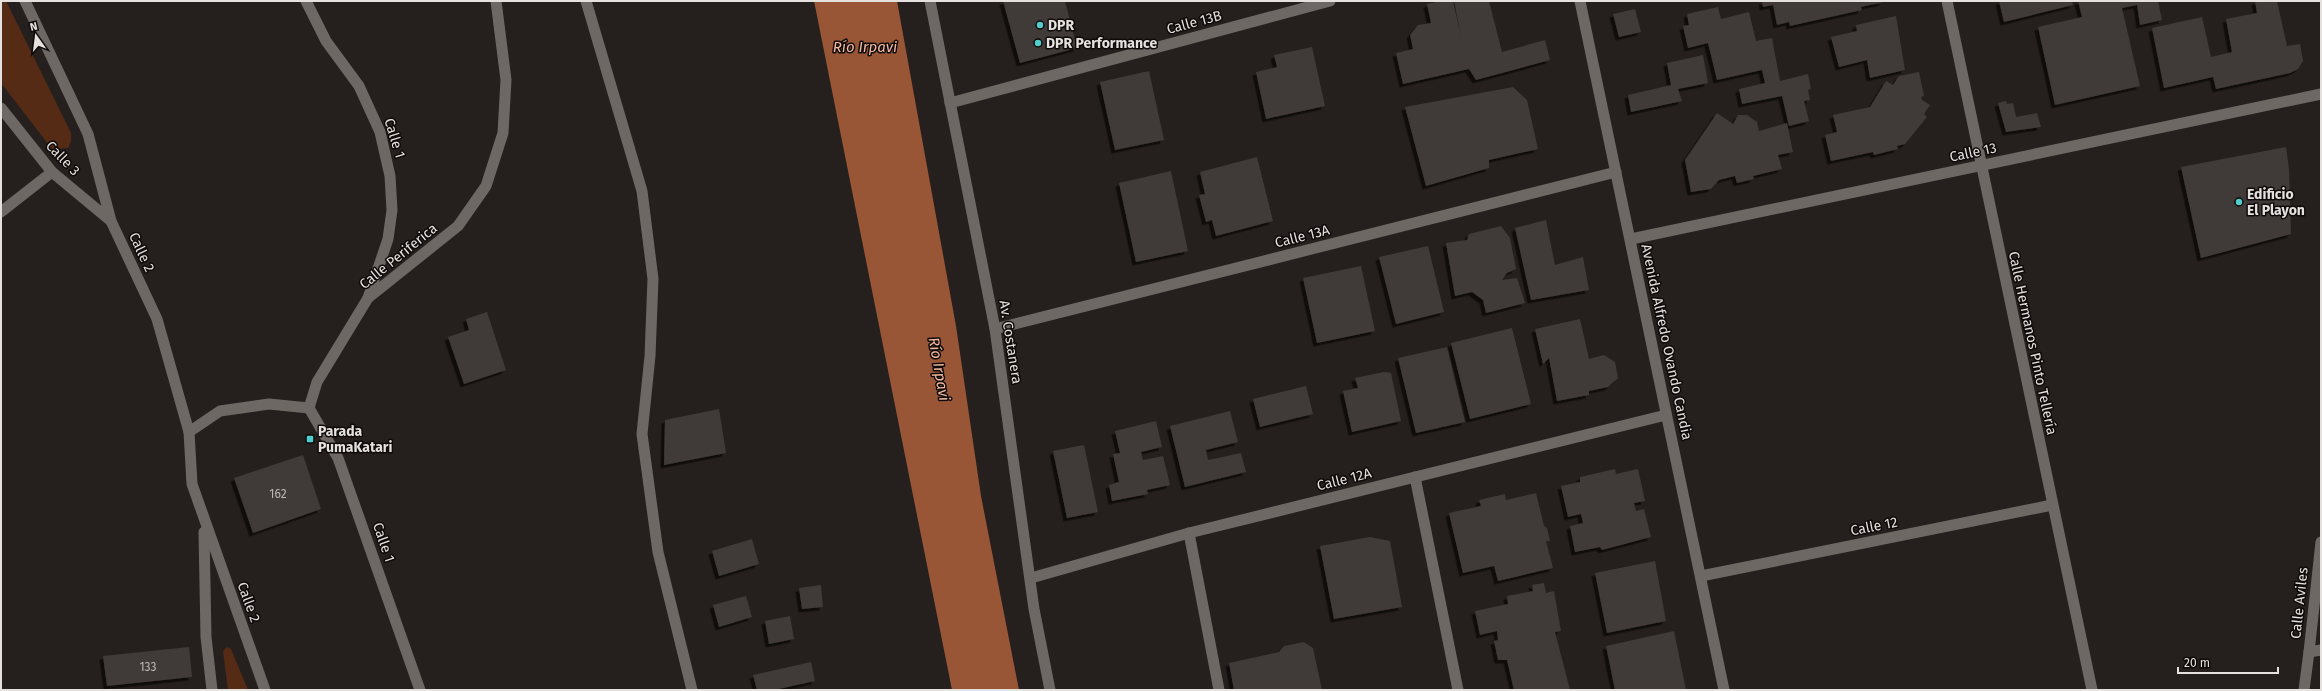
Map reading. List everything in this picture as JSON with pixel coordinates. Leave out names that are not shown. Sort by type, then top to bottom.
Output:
[{"type":"street","name":"Calle 2","points":[[25,1],[88,134],[111,221],[157,319],[189,432],[192,484],[204,524],[265,690]]},
{"type":"street","name":"Calle 1","points":[[306,1],[326,41],[359,86],[380,132],[390,176],[392,210],[388,239],[368,298]]},
{"type":"street","name":"Calle Periferica","points":[[309,408],[316,382],[368,298],[458,226],[486,186],[503,133],[506,80],[496,1]]},
{"type":"street","points":[[586,1],[642,191],[653,279],[650,356],[642,434],[658,552],[692,690]]},
{"type":"street","name":"Av. Costanera","points":[[930,1],[995,329],[1031,578],[1034,609],[1050,690]]},
{"type":"street","name":"Calle 13B","points":[[950,103],[1330,1]]},
{"type":"street","name":"Avenida Alfredo Ovando Candia","points":[[1580,1],[1724,690]]},
{"type":"street","name":"Calle Hermanos Pinto Tellería","points":[[1947,1],[1980,165],[2092,690]]},
{"type":"street","name":"Calle 13","points":[[1630,239],[2321,94]]},
{"type":"street","name":"Calle 3","points":[[1,108],[52,172],[111,221]]},
{"type":"street","points":[[1,212],[52,172]]},
{"type":"street","name":"Calle 13A","points":[[995,329],[1616,172]]},
{"type":"street","points":[[189,432],[220,411],[269,404],[309,408]]},
{"type":"street","name":"Calle 1","points":[[309,408],[338,458],[420,690]]},
{"type":"street","name":"Calle 12A","points":[[1031,578],[1189,533],[1666,415]]},
{"type":"street","points":[[1416,477],[1458,690]]},
{"type":"street","name":"Calle 12","points":[[1701,576],[2052,505]]},
{"type":"street","name":"Calle 2","points":[[204,524],[206,637],[212,690]]},
{"type":"street","points":[[1189,533],[1219,690]]},
{"type":"street","name":"Calle Aviles","points":[[2304,690],[2321,542]]},
{"type":"street","points":[[2309,652],[2321,650]]},
{"type":"shaded area","points":[[1,1],[6,1],[71,133],[71,141],[68,148],[52,149],[1,83]]},
{"type":"shaded area","points":[[227,647],[231,649],[248,690],[228,690],[223,651]]},
{"type":"water","name":"Río Irpavi","points":[[814,1],[897,1],[956,326],[981,496],[1019,690],[952,690]]},
{"type":"building","name":"DPR","points":[[1003,1],[1065,1],[1077,48],[1020,63]]},
{"type":"building","points":[[1441,1],[1453,1],[1461,36],[1454,1],[1489,1],[1502,52],[1545,40],[1550,60],[1476,80],[1469,69],[1403,84],[1396,53],[1413,49],[1410,35],[1418,25],[1431,23],[1427,4]]},
{"type":"building","points":[[1762,1],[1883,2],[1861,7],[1862,10],[1790,26],[1789,22],[1777,25],[1773,5],[1763,7]]},
{"type":"building","points":[[1999,1],[2072,1],[2073,5],[2004,22]]},
{"type":"building","points":[[2078,1],[2158,1],[2162,20],[2140,25],[2137,5],[2122,8],[2140,86],[2055,105],[2038,27],[2082,17]]},
{"type":"building","points":[[2255,1],[2277,1],[2287,46],[2300,44],[2303,61],[2298,69],[2290,73],[2216,89],[2213,77],[2164,88],[2152,28],[2202,17],[2211,57],[2232,52],[2226,19],[2257,13]]},
{"type":"building","points":[[1718,7],[1721,19],[1749,12],[1756,41],[1772,38],[1780,81],[1808,74],[1811,89],[1808,90],[1810,100],[1804,101],[1809,121],[1789,126],[1782,96],[1742,104],[1739,89],[1765,83],[1762,70],[1717,80],[1708,43],[1688,48],[1683,26],[1689,25],[1687,14]]},
{"type":"building","points":[[1635,9],[1641,32],[1619,37],[1613,14]]},
{"type":"building","points":[[1896,16],[1905,70],[1870,78],[1867,60],[1839,67],[1831,37],[1857,31],[1856,25]]},
{"type":"building","points":[[1312,47],[1325,106],[1266,119],[1256,72],[1277,67],[1274,55]]},
{"type":"building","points":[[1703,55],[1708,83],[1678,89],[1682,101],[1631,112],[1628,95],[1671,85],[1667,63]]},
{"type":"building","points":[[1149,71],[1164,140],[1115,150],[1100,82]]},
{"type":"building","points":[[1919,72],[1924,96],[1921,97],[1922,100],[1930,105],[1924,114],[1927,117],[1905,144],[1897,146],[1898,149],[1874,155],[1873,152],[1831,161],[1825,135],[1837,132],[1833,115],[1870,107],[1886,81],[1893,85],[1899,76]]},
{"type":"building","points":[[1513,87],[1527,100],[1538,149],[1489,160],[1489,168],[1426,186],[1405,107]]},
{"type":"building","points":[[2006,101],[2007,104],[2013,103],[2016,117],[2037,113],[2041,127],[2006,132],[1998,103]]},
{"type":"building","points":[[1717,113],[1733,124],[1738,115],[1747,115],[1757,122],[1759,131],[1787,123],[1793,152],[1778,155],[1782,169],[1753,176],[1754,179],[1737,183],[1735,176],[1719,180],[1711,189],[1691,192],[1685,160]]},
{"type":"building","name":"Edificio El Playon","points":[[2286,147],[2289,169],[2291,234],[2201,258],[2181,167]]},
{"type":"building","points":[[1257,157],[1273,221],[1216,236],[1212,220],[1206,222],[1199,195],[1205,194],[1200,172]]},
{"type":"building","points":[[1171,171],[1188,251],[1136,262],[1119,183]]},
{"type":"building","points":[[1546,220],[1555,265],[1583,257],[1589,290],[1531,300],[1515,228]]},
{"type":"building","points":[[1501,226],[1510,238],[1516,269],[1507,273],[1502,280],[1517,278],[1525,303],[1486,313],[1483,300],[1472,292],[1455,296],[1446,243],[1467,240],[1469,234]]},
{"type":"building","points":[[1428,246],[1444,312],[1396,324],[1379,257]]},
{"type":"building","points":[[1361,266],[1375,331],[1317,343],[1303,278]]},
{"type":"building","points":[[487,312],[506,370],[464,384],[448,337],[469,330],[466,319]]},
{"type":"building","points":[[1580,319],[1589,359],[1604,355],[1615,362],[1618,378],[1608,387],[1589,391],[1589,395],[1557,401],[1549,358],[1543,364],[1535,329]]},
{"type":"building","points":[[1512,328],[1531,404],[1470,419],[1451,343]]},
{"type":"building","points":[[1447,347],[1465,422],[1416,433],[1398,358]]},
{"type":"building","points":[[1384,372],[1391,373],[1401,421],[1352,432],[1343,391],[1358,388],[1355,378]]},
{"type":"building","points":[[1306,386],[1313,414],[1260,427],[1253,399]]},
{"type":"building","points":[[719,409],[726,453],[664,465],[665,420]]},
{"type":"building","points":[[1230,411],[1238,442],[1206,450],[1208,460],[1241,453],[1246,472],[1185,487],[1170,426]]},
{"type":"building","points":[[1156,421],[1162,447],[1141,452],[1143,460],[1163,456],[1170,485],[1147,490],[1148,494],[1112,501],[1109,485],[1119,482],[1113,454],[1120,453],[1115,431]]},
{"type":"building","points":[[1084,445],[1098,512],[1067,518],[1053,451]]},
{"type":"building","points":[[303,455],[321,509],[253,533],[234,478]]},
{"type":"building","points":[[1615,469],[1616,474],[1638,469],[1645,501],[1634,503],[1636,511],[1644,509],[1651,537],[1602,550],[1600,547],[1575,552],[1570,526],[1583,523],[1581,514],[1568,517],[1561,486],[1580,482],[1580,477]]},
{"type":"building","points":[[1536,493],[1544,526],[1547,528],[1550,541],[1546,541],[1553,568],[1498,581],[1494,566],[1463,573],[1449,513],[1481,506],[1479,500],[1505,494],[1506,500]]},
{"type":"building","points":[[1370,537],[1390,541],[1402,607],[1334,619],[1320,546]]},
{"type":"building","points":[[752,539],[759,564],[719,576],[712,551]]},
{"type":"building","points":[[1655,561],[1666,621],[1607,633],[1595,573]]},
{"type":"building","points":[[1544,583],[1546,593],[1554,591],[1561,631],[1555,632],[1570,690],[1514,690],[1507,660],[1498,660],[1494,641],[1498,640],[1497,631],[1480,635],[1475,611],[1508,604],[1507,596],[1533,591],[1532,585]]},
{"type":"building","points":[[821,585],[823,607],[802,609],[799,588]]},
{"type":"building","points":[[746,596],[752,617],[719,627],[713,605]]},
{"type":"building","points":[[790,616],[794,639],[769,644],[765,621]]},
{"type":"building","points":[[1674,631],[1686,690],[1615,690],[1606,646]]},
{"type":"building","points":[[1304,642],[1313,648],[1322,690],[1234,690],[1229,663],[1279,652],[1284,646]]},
{"type":"building","points":[[189,647],[192,677],[107,686],[103,656]]},
{"type":"building","points":[[811,662],[815,681],[774,690],[757,690],[753,675]]},
{"type":"place","name":"DPR","points":[[1040,25]]},
{"type":"place","name":"DPR Performance","points":[[1038,43]]},
{"type":"place","name":"Edificio El Playon","points":[[2239,202]]},
{"type":"place","name":"Parada PumaKatari","points":[[310,439]]}]
